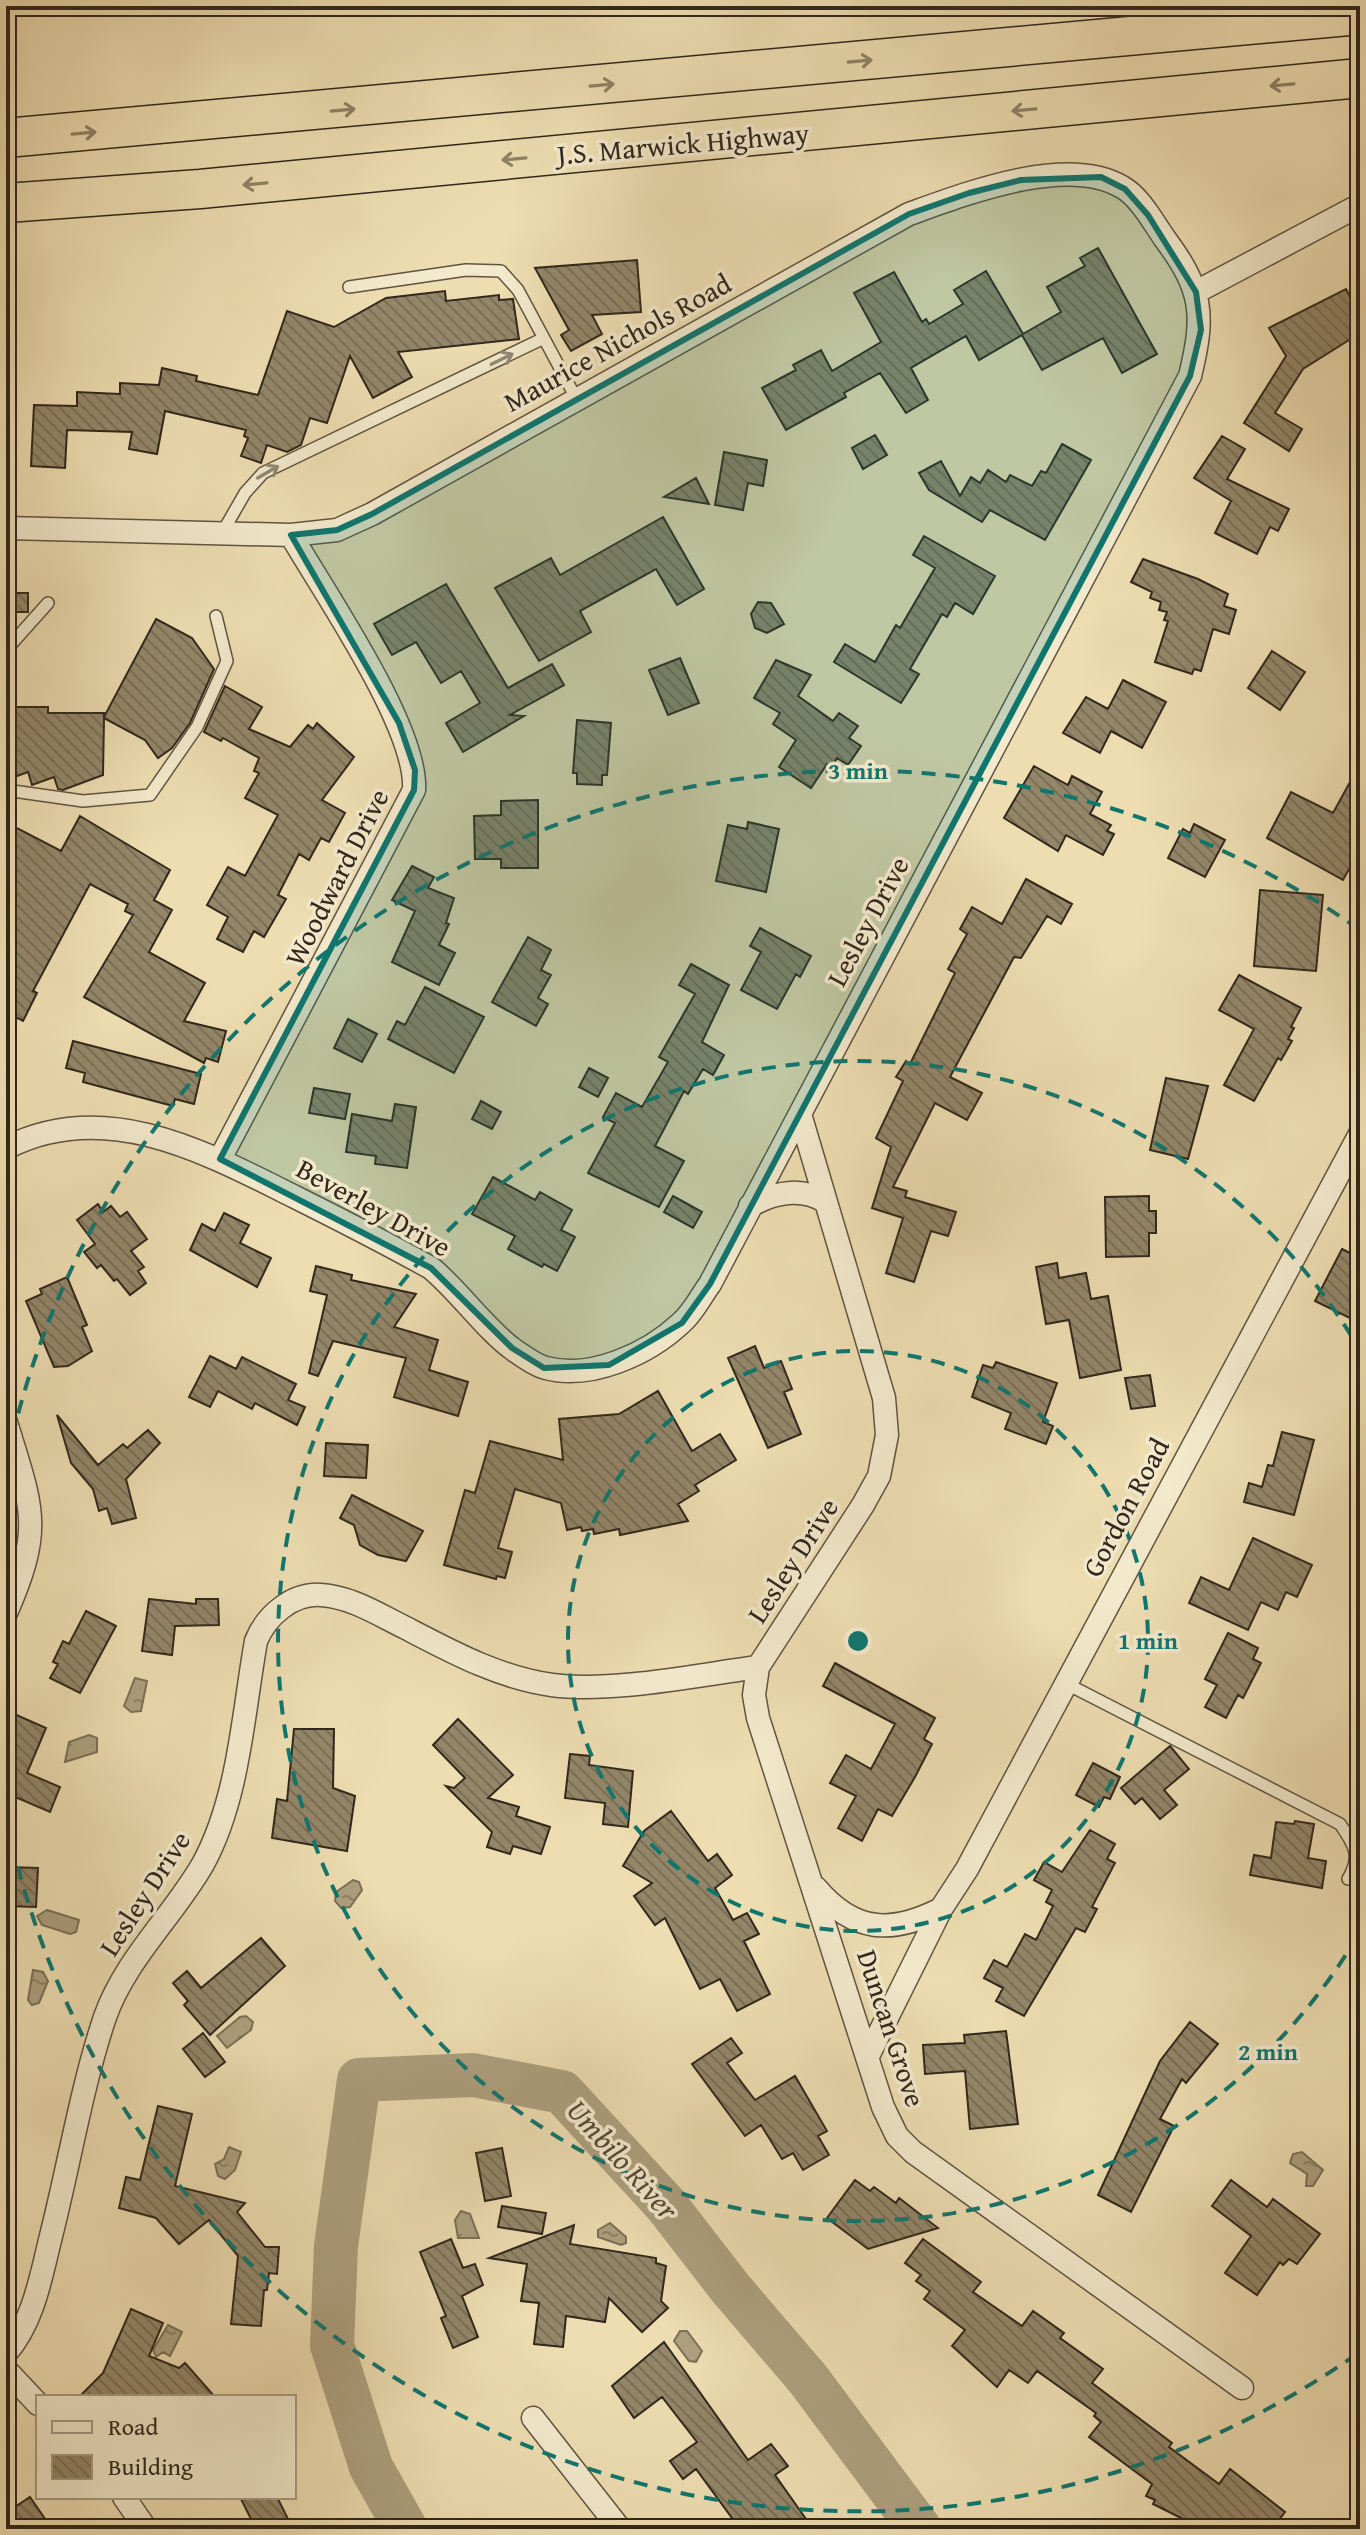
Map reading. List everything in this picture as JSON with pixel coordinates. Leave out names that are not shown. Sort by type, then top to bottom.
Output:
[{"type":"highway","points":[[6,138],[1360,15]]},
{"type":"highway","name":"J.S. Marwick Highway","points":[[6,203],[200,189],[1360,78]]},
{"type":"street","name":"Maurice Nichols Road","points":[[6,528],[291,535],[337,530],[372,514],[909,214],[969,193],[1021,180],[1101,177],[1125,189],[1175,252],[1196,292]]},
{"type":"street","points":[[1196,292],[1360,205]]},
{"type":"street","name":"Lesley Drive","points":[[6,2353],[28,2319],[43,2271],[105,2016],[127,1972],[202,1865],[220,1828],[231,1786],[256,1641],[264,1622],[296,1600],[320,1595],[357,1603],[505,1675],[557,1686],[602,1685],[758,1667],[863,1505],[879,1476],[888,1419],[800,1114],[1190,376],[1201,330],[1196,292]]},
{"type":"street","name":"Woodward Drive","points":[[220,1159],[414,790],[415,770],[399,723],[291,535]]},
{"type":"street","name":"Beverley Drive","points":[[6,1148],[33,1134],[66,1127],[105,1127],[165,1139],[220,1159],[431,1268],[512,1348],[544,1368],[573,1371],[609,1365],[645,1348],[682,1323],[710,1284],[800,1114]]},
{"type":"street","name":"Gordon Road","points":[[868,2056],[941,1909],[967,1869],[1064,1682],[1360,1134]]},
{"type":"street","points":[[750,1206],[789,1193],[815,1195],[826,1202]]},
{"type":"street","points":[[6,1422],[33,1522],[22,1576],[6,1613]]},
{"type":"street","name":"Duncan Grove","points":[[758,1667],[754,1695],[758,1718],[897,2136],[913,2152],[1242,2388]]},
{"type":"street","points":[[810,1881],[848,1916],[870,1925],[892,1927],[941,1909]]},
{"type":"street","points":[[6,2370],[36,2402]]},
{"type":"street","points":[[533,2418],[620,2529]]},
{"type":"street","points":[[125,2499],[146,2529]]},
{"type":"lane","points":[[349,287],[466,270],[501,271],[518,290],[576,398]]},
{"type":"lane","points":[[222,533],[245,493],[263,473],[542,339]]},
{"type":"lane","points":[[6,650],[48,603]]},
{"type":"lane","points":[[6,790],[83,801],[150,795],[197,727],[227,661],[216,616]]},
{"type":"lane","points":[[1064,1682],[1340,1824],[1357,1853],[1357,1865],[1348,1879]]},
{"type":"highlighted area","points":[[1101,177],[1125,189],[1148,215],[1196,292],[1201,330],[1190,376],[710,1284],[682,1323],[609,1365],[544,1368],[512,1348],[431,1268],[220,1159],[414,790],[415,770],[399,723],[291,535],[337,530],[372,514],[909,214],[969,193],[1021,180]]},
{"type":"water","points":[[135,1678],[147,1681],[141,1711],[131,1712],[124,1706]]},
{"type":"water","points":[[89,1735],[97,1738],[97,1752],[65,1762],[69,1742]]},
{"type":"water","points":[[353,1880],[359,1882],[362,1890],[350,1907],[341,1908],[335,1901],[336,1892]]},
{"type":"water","points":[[47,1910],[79,1920],[76,1932],[70,1934],[42,1925],[37,1916]]},
{"type":"water","points":[[33,1970],[43,1972],[48,1981],[39,2003],[32,2005],[28,2000]]},
{"type":"water","points":[[246,2016],[253,2022],[251,2030],[227,2048],[217,2036],[240,2017]]},
{"type":"water","points":[[229,2147],[241,2152],[235,2170],[225,2179],[218,2176],[215,2164],[224,2159]]},
{"type":"water","points":[[1302,2152],[1323,2170],[1313,2186],[1306,2186],[1307,2174],[1290,2163],[1293,2154]]},
{"type":"water","points":[[461,2211],[470,2214],[479,2238],[458,2238],[455,2220]]},
{"type":"water","points":[[610,2223],[626,2237],[626,2243],[621,2245],[598,2237],[598,2230]]},
{"type":"water","points":[[168,2325],[182,2332],[170,2356],[163,2352],[156,2357],[153,2350]]},
{"type":"water","points":[[680,2331],[687,2331],[702,2351],[696,2362],[689,2361],[674,2341]]},
{"type":"building","points":[[1098,248],[1157,354],[1122,373],[1103,338],[1042,370],[1022,335],[979,360],[966,336],[911,368],[928,400],[906,413],[880,373],[844,393],[846,397],[786,430],[762,388],[796,370],[793,365],[821,350],[832,371],[881,342],[854,293],[894,272],[922,322],[926,319],[929,324],[963,304],[954,290],[986,271],[1023,334],[1061,312],[1047,287],[1085,266],[1080,258]]},
{"type":"building","points":[[637,260],[641,312],[592,315],[602,334],[571,351],[561,335],[569,330],[535,268]]},
{"type":"building","points":[[1346,289],[1350,297],[1360,290],[1360,323],[1352,327],[1357,335],[1303,369],[1275,413],[1302,429],[1289,451],[1244,423],[1286,356],[1269,328]]},
{"type":"building","points":[[445,291],[446,301],[499,295],[499,300],[513,299],[519,339],[398,352],[412,377],[373,398],[350,356],[327,423],[310,418],[301,445],[287,452],[267,445],[261,463],[241,456],[248,438],[244,436],[246,430],[165,411],[157,454],[129,449],[132,432],[67,430],[65,468],[31,466],[34,405],[77,406],[77,392],[120,394],[120,383],[159,385],[162,368],[197,376],[196,381],[258,395],[287,311],[334,327],[386,298]]},
{"type":"building","points":[[875,435],[887,455],[863,469],[852,448]]},
{"type":"building","points":[[1222,436],[1245,449],[1227,479],[1289,509],[1278,531],[1270,527],[1257,554],[1215,533],[1231,501],[1194,478]]},
{"type":"building","points":[[1062,444],[1091,460],[1045,540],[990,510],[982,522],[929,490],[919,473],[941,461],[960,496],[971,477],[980,483],[988,470],[1006,482],[1010,475],[1032,486],[1041,471],[1046,473]]},
{"type":"building","points":[[724,452],[767,460],[763,486],[748,483],[743,510],[715,505]]},
{"type":"building","points":[[696,478],[709,504],[664,497]]},
{"type":"building","points":[[663,517],[704,589],[677,605],[656,569],[580,611],[591,632],[539,661],[495,588],[551,558],[560,575]]},
{"type":"building","points":[[924,536],[995,576],[973,614],[955,603],[947,617],[942,614],[910,669],[919,674],[901,703],[834,662],[845,644],[875,662],[896,625],[900,628],[935,568],[913,555]]},
{"type":"building","points":[[1143,559],[1198,579],[1228,594],[1224,606],[1236,610],[1229,634],[1213,629],[1201,671],[1194,669],[1192,674],[1155,662],[1168,621],[1164,620],[1167,612],[1159,610],[1161,602],[1150,598],[1152,592],[1131,582]]},
{"type":"building","points":[[446,584],[508,688],[552,664],[564,685],[510,715],[524,716],[463,752],[446,723],[480,703],[461,671],[441,683],[416,642],[392,655],[374,624]]},
{"type":"building","points":[[6,593],[28,593],[28,612],[6,612]]},
{"type":"building","points":[[758,602],[771,603],[784,624],[767,633],[755,628],[751,614]]},
{"type":"building","points":[[156,619],[192,638],[214,669],[190,723],[172,748],[158,758],[145,740],[104,718],[103,775],[63,790],[58,789],[54,777],[32,785],[28,772],[6,780],[6,707],[48,707],[48,713],[104,713],[104,717]]},
{"type":"building","points":[[1272,651],[1305,672],[1280,710],[1248,688]]},
{"type":"building","points":[[680,658],[699,703],[668,715],[649,670]]},
{"type":"building","points":[[776,660],[811,675],[798,696],[833,721],[839,713],[858,726],[849,738],[861,746],[848,765],[837,758],[832,767],[827,764],[811,788],[779,767],[796,740],[773,724],[780,713],[754,698]]},
{"type":"building","points":[[1123,680],[1166,702],[1142,748],[1111,731],[1100,753],[1063,733],[1086,697],[1108,709]]},
{"type":"building","points":[[225,686],[262,707],[249,729],[290,747],[308,725],[313,729],[317,723],[354,757],[322,800],[345,813],[329,842],[321,838],[309,860],[299,854],[278,895],[286,899],[264,937],[254,931],[243,952],[217,939],[228,917],[207,905],[228,867],[245,876],[278,815],[245,798],[259,773],[254,771],[259,758],[223,738],[221,741],[204,732]]},
{"type":"building","points":[[577,720],[611,723],[607,775],[602,775],[602,785],[577,784],[577,773],[573,773]]},
{"type":"building","points":[[1360,764],[1360,849],[1343,880],[1267,838],[1291,792],[1333,813]]},
{"type":"building","points":[[1034,766],[1068,785],[1072,776],[1102,792],[1090,814],[1111,825],[1107,831],[1114,834],[1103,855],[1066,835],[1058,851],[1004,818]]},
{"type":"building","points":[[538,800],[538,868],[501,868],[501,859],[475,859],[474,816],[501,815],[501,801]]},
{"type":"building","points":[[80,816],[170,870],[154,900],[172,910],[149,952],[205,983],[184,1021],[226,1031],[218,1062],[206,1058],[204,1063],[84,997],[133,915],[125,911],[128,904],[90,884],[33,991],[37,993],[23,1021],[6,1012],[6,844],[15,827],[61,851]]},
{"type":"building","points":[[748,822],[779,829],[766,892],[716,881],[728,825],[747,829]]},
{"type":"building","points":[[1194,824],[1225,840],[1205,877],[1168,858],[1183,829],[1190,833]]},
{"type":"building","points":[[412,866],[434,877],[428,888],[454,898],[446,923],[449,924],[439,945],[455,953],[439,985],[392,962],[415,911],[392,900]]},
{"type":"building","points":[[1026,879],[1072,904],[1061,924],[1047,916],[1021,958],[1014,957],[950,1077],[982,1093],[967,1120],[935,1103],[893,1187],[907,1191],[905,1197],[956,1212],[948,1236],[931,1231],[914,1282],[886,1273],[903,1218],[872,1208],[891,1147],[876,1138],[903,1081],[896,1077],[906,1061],[910,1064],[955,973],[948,969],[967,934],[960,929],[972,907],[1002,924]]},
{"type":"building","points":[[1260,890],[1323,895],[1316,971],[1254,966]]},
{"type":"building","points":[[760,928],[811,956],[800,977],[796,974],[777,1009],[741,990],[761,952],[750,946]]},
{"type":"building","points":[[528,937],[551,950],[541,970],[551,975],[538,998],[548,1004],[536,1026],[492,1002]]},
{"type":"building","points":[[691,964],[729,985],[702,1042],[724,1055],[713,1075],[703,1069],[688,1094],[684,1091],[655,1146],[684,1161],[659,1207],[588,1173],[615,1123],[603,1117],[616,1093],[642,1107],[668,1062],[659,1057],[695,994],[679,985]]},
{"type":"building","points":[[1239,975],[1301,1008],[1291,1027],[1294,1028],[1288,1039],[1292,1041],[1281,1060],[1278,1058],[1254,1101],[1224,1085],[1254,1029],[1219,1010]]},
{"type":"building","points":[[425,987],[484,1017],[454,1073],[388,1039],[397,1021],[405,1025]]},
{"type":"building","points":[[348,1019],[377,1034],[362,1062],[334,1048]]},
{"type":"building","points":[[73,1041],[201,1074],[194,1104],[175,1099],[173,1106],[83,1082],[85,1073],[66,1068]]},
{"type":"building","points":[[589,1068],[608,1078],[598,1097],[579,1087]]},
{"type":"building","points":[[1166,1078],[1208,1086],[1188,1159],[1150,1150]]},
{"type":"building","points":[[314,1088],[350,1094],[345,1119],[309,1113]]},
{"type":"building","points":[[481,1101],[501,1112],[492,1129],[472,1119]]},
{"type":"building","points":[[395,1104],[416,1107],[407,1168],[375,1164],[376,1156],[346,1152],[352,1114],[392,1121]]},
{"type":"building","points":[[493,1177],[535,1200],[540,1192],[572,1210],[561,1230],[575,1237],[557,1271],[544,1264],[542,1267],[508,1249],[515,1236],[472,1214]]},
{"type":"building","points":[[673,1196],[702,1212],[693,1228],[664,1212]]},
{"type":"building","points":[[1149,1196],[1149,1211],[1156,1211],[1156,1233],[1149,1233],[1149,1256],[1106,1257],[1105,1197]]},
{"type":"building","points":[[98,1204],[103,1212],[111,1206],[120,1217],[127,1212],[147,1239],[131,1251],[144,1267],[138,1271],[146,1283],[130,1295],[101,1265],[97,1268],[84,1252],[95,1244],[77,1220]]},
{"type":"building","points":[[224,1213],[249,1225],[240,1243],[271,1258],[257,1287],[190,1250],[202,1224],[215,1231]]},
{"type":"building","points":[[1342,1249],[1360,1258],[1354,1274],[1360,1277],[1360,1323],[1315,1301]]},
{"type":"building","points":[[1057,1263],[1059,1278],[1086,1273],[1091,1299],[1108,1296],[1121,1370],[1080,1378],[1069,1320],[1046,1324],[1036,1267]]},
{"type":"building","points":[[316,1266],[352,1275],[351,1280],[416,1294],[394,1327],[438,1340],[429,1370],[468,1382],[458,1416],[394,1397],[406,1358],[333,1341],[318,1376],[309,1373],[327,1295],[310,1291]]},
{"type":"building","points":[[67,1277],[87,1325],[82,1327],[92,1351],[68,1366],[54,1367],[26,1301],[42,1294],[40,1289]]},
{"type":"building","points":[[755,1346],[764,1368],[781,1361],[792,1389],[784,1392],[801,1434],[768,1448],[728,1358]]},
{"type":"building","points":[[210,1356],[236,1369],[242,1357],[296,1384],[288,1400],[305,1407],[297,1425],[255,1403],[252,1409],[218,1391],[210,1407],[189,1397]]},
{"type":"building","points":[[996,1362],[1057,1383],[1043,1422],[1053,1426],[1046,1444],[1005,1429],[1011,1413],[972,1397],[983,1365],[993,1368]]},
{"type":"building","points":[[1150,1375],[1155,1406],[1131,1409],[1125,1378]]},
{"type":"building","points":[[658,1391],[692,1451],[720,1434],[736,1460],[695,1485],[699,1491],[678,1504],[688,1521],[620,1535],[619,1529],[594,1534],[593,1529],[582,1531],[581,1527],[567,1530],[561,1503],[515,1489],[498,1548],[512,1552],[505,1578],[497,1576],[496,1579],[444,1565],[465,1490],[475,1493],[490,1441],[563,1460],[559,1419],[619,1414]]},
{"type":"building","points":[[57,1415],[98,1465],[123,1444],[127,1448],[148,1430],[160,1443],[126,1479],[136,1518],[112,1524],[107,1508],[99,1511],[93,1489],[71,1463]]},
{"type":"building","points":[[1282,1432],[1314,1440],[1294,1515],[1244,1502],[1249,1483],[1262,1487],[1268,1465],[1273,1466]]},
{"type":"building","points":[[326,1443],[368,1445],[366,1478],[324,1476]]},
{"type":"building","points":[[352,1495],[423,1531],[406,1561],[378,1555],[360,1545],[354,1525],[340,1518]]},
{"type":"building","points":[[1253,1538],[1312,1565],[1297,1597],[1286,1592],[1278,1610],[1261,1602],[1248,1630],[1189,1603],[1201,1577],[1229,1590]]},
{"type":"building","points":[[149,1599],[196,1604],[196,1599],[218,1599],[219,1625],[175,1626],[172,1655],[142,1651]]},
{"type":"building","points":[[86,1611],[116,1626],[80,1693],[50,1678],[58,1664],[53,1662],[63,1641],[69,1644]]},
{"type":"building","points":[[1228,1633],[1258,1648],[1253,1659],[1261,1663],[1243,1698],[1238,1695],[1226,1718],[1205,1707],[1217,1685],[1205,1679]]},
{"type":"building","points":[[835,1663],[935,1718],[924,1739],[932,1744],[892,1816],[878,1809],[862,1841],[838,1828],[856,1796],[830,1783],[846,1755],[871,1769],[895,1724],[823,1686]]},
{"type":"building","points":[[12,1713],[46,1728],[27,1773],[60,1787],[50,1812],[6,1793],[6,1727]]},
{"type":"building","points":[[458,1719],[513,1775],[488,1798],[519,1807],[516,1816],[550,1827],[541,1854],[513,1846],[510,1854],[487,1847],[492,1832],[446,1786],[454,1788],[465,1778],[433,1745]]},
{"type":"building","points":[[294,1729],[334,1729],[333,1788],[355,1796],[347,1851],[272,1838],[277,1799],[287,1801]]},
{"type":"building","points":[[1170,1746],[1189,1769],[1164,1790],[1177,1805],[1160,1819],[1142,1798],[1135,1804],[1121,1788]]},
{"type":"building","points":[[570,1754],[590,1756],[589,1765],[633,1771],[628,1827],[603,1824],[605,1803],[565,1798]]},
{"type":"building","points":[[1093,1763],[1120,1777],[1110,1799],[1104,1797],[1099,1807],[1076,1795]]},
{"type":"building","points":[[671,1811],[708,1861],[717,1854],[732,1875],[715,1888],[733,1920],[747,1913],[759,1934],[744,1941],[770,1994],[737,2011],[720,1979],[700,1989],[665,1918],[655,1925],[634,1896],[652,1883],[623,1866],[644,1831]]},
{"type":"building","points":[[1295,1821],[1314,1824],[1308,1858],[1326,1861],[1322,1888],[1250,1875],[1254,1855],[1271,1858],[1276,1822],[1294,1824]]},
{"type":"building","points":[[1090,1830],[1115,1844],[1107,1859],[1115,1863],[1092,1907],[1097,1909],[1085,1932],[1076,1928],[1024,2016],[996,2001],[1003,1988],[984,1978],[994,1960],[1007,1967],[1025,1934],[1036,1940],[1053,1906],[1046,1902],[1052,1890],[1034,1880],[1044,1862],[1062,1872]]},
{"type":"building","points":[[6,1867],[38,1868],[36,1907],[6,1906]]},
{"type":"building","points":[[261,1938],[285,1966],[210,2035],[184,2005],[188,2001],[173,1983],[187,1971],[201,1988]]},
{"type":"building","points":[[1190,2022],[1218,2044],[1186,2083],[1182,2079],[1160,2119],[1174,2126],[1131,2212],[1098,2195],[1160,2061]]},
{"type":"building","points":[[1006,2031],[1018,2124],[970,2129],[965,2071],[925,2074],[923,2045],[965,2043],[964,2035]]},
{"type":"building","points":[[203,2033],[225,2062],[205,2077],[183,2049]]},
{"type":"building","points":[[731,2038],[742,2053],[727,2063],[755,2100],[795,2076],[827,2131],[818,2136],[829,2155],[803,2170],[793,2153],[782,2159],[761,2125],[745,2136],[692,2064]]},
{"type":"building","points":[[158,2106],[192,2114],[175,2186],[245,2203],[237,2212],[265,2247],[279,2247],[277,2274],[269,2273],[267,2290],[264,2290],[261,2326],[231,2324],[238,2256],[209,2220],[179,2244],[156,2218],[119,2208],[126,2177],[140,2180]]},
{"type":"building","points":[[502,2148],[511,2196],[485,2201],[476,2153]]},
{"type":"building","points":[[855,2180],[870,2191],[874,2187],[896,2203],[899,2198],[938,2228],[868,2249],[827,2218]]},
{"type":"building","points":[[1231,2180],[1267,2207],[1273,2199],[1320,2234],[1297,2264],[1289,2259],[1283,2265],[1280,2262],[1257,2295],[1225,2273],[1251,2236],[1212,2206]]},
{"type":"building","points":[[502,2206],[546,2213],[542,2234],[498,2227]]},
{"type":"building","points":[[574,2225],[570,2244],[656,2258],[656,2263],[666,2266],[661,2301],[668,2308],[642,2332],[609,2298],[605,2322],[566,2316],[563,2347],[534,2344],[539,2303],[521,2301],[527,2264],[489,2258]]},
{"type":"building","points":[[451,2239],[463,2268],[475,2264],[483,2285],[462,2296],[478,2337],[453,2348],[441,2318],[446,2316],[420,2252]]},
{"type":"building","points":[[923,2239],[981,2282],[973,2292],[1022,2326],[1033,2311],[1064,2333],[1060,2338],[1103,2369],[1092,2383],[1172,2443],[1169,2447],[1219,2484],[1230,2469],[1285,2512],[1272,2529],[1203,2529],[1153,2504],[1155,2500],[1146,2496],[1152,2484],[1089,2437],[1101,2422],[1094,2416],[1096,2413],[1037,2371],[1028,2383],[1009,2370],[997,2387],[952,2346],[965,2330],[924,2299],[930,2291],[916,2281],[921,2275],[905,2263]]},
{"type":"building","points":[[131,2309],[163,2323],[149,2356],[179,2368],[185,2363],[213,2395],[81,2395],[103,2373]]},
{"type":"building","points":[[664,2342],[748,2460],[771,2444],[788,2466],[775,2475],[813,2529],[740,2529],[696,2469],[683,2479],[670,2461],[697,2442],[662,2397],[634,2418],[612,2386]]},
{"type":"building","points":[[30,2497],[52,2529],[6,2529],[6,2513]]},
{"type":"building","points":[[241,2499],[278,2499],[293,2529],[256,2529]]},
{"type":"waterway","name":"Umbilo River","points":[[406,2529],[371,2467],[332,2345],[336,2246],[359,2080],[473,2075],[562,2092],[666,2205],[731,2289],[808,2379],[920,2529]]}]
